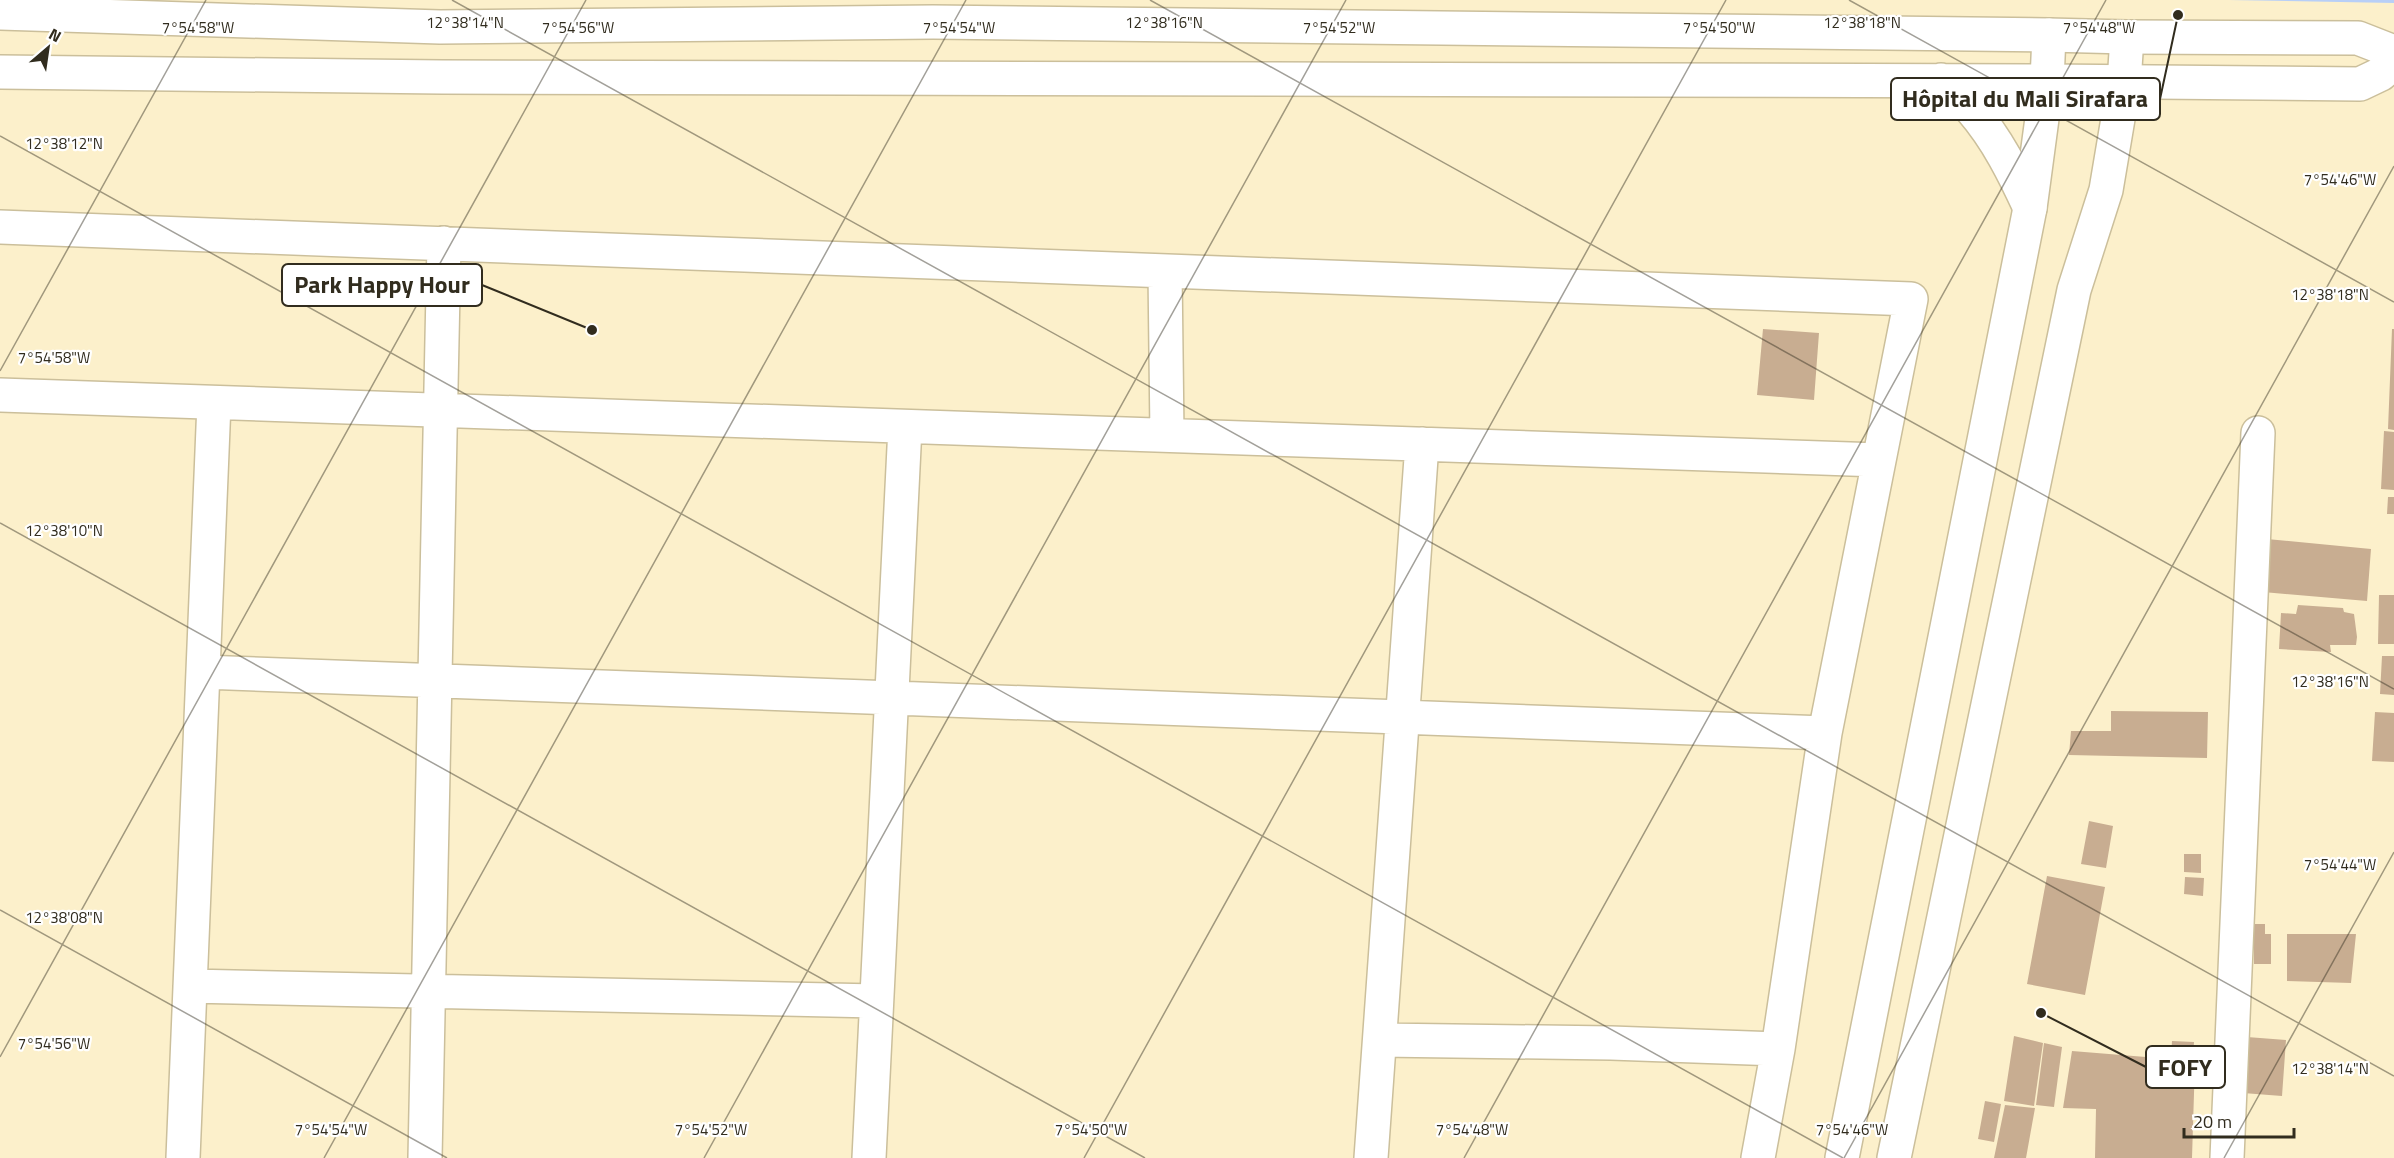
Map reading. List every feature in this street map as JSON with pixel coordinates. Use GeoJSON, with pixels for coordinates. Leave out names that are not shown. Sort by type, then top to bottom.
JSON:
{"type":"FeatureCollection","features":[{"type":"Feature","properties":{"kind":"street"},"geometry":{"type":"LineString","coordinates":[[0,13],[440,27],[933,22],[2358,38],[2394,52]]}},
{"type":"Feature","properties":{"kind":"street"},"geometry":{"type":"LineString","coordinates":[[1842,1158],[2030,208],[2047,81],[2049,35]]}},
{"type":"Feature","properties":{"kind":"street"},"geometry":{"type":"LineString","coordinates":[[1894,1158],[2074,290],[2106,190],[2124,83],[2127,37]]}},
{"type":"Feature","properties":{"kind":"street"},"geometry":{"type":"LineString","coordinates":[[0,72],[442,77],[2047,81],[2360,84],[2381,74],[2394,63]]}},
{"type":"Feature","properties":{"kind":"street"},"geometry":{"type":"LineString","coordinates":[[1941,81],[1971,109],[1995,141],[2011,167],[2030,208]]}},
{"type":"Feature","properties":{"kind":"street"},"geometry":{"type":"LineString","coordinates":[[0,227],[1911,299],[1825,733],[1778,1049],[1758,1158]]}},
{"type":"Feature","properties":{"kind":"street"},"geometry":{"type":"LineString","coordinates":[[425,1158],[444,243]]}},
{"type":"Feature","properties":{"kind":"street"},"geometry":{"type":"LineString","coordinates":[[1165,271],[1167,435]]}},
{"type":"Feature","properties":{"kind":"street"},"geometry":{"type":"LineString","coordinates":[[0,395],[1879,460]]}},
{"type":"Feature","properties":{"kind":"street"},"geometry":{"type":"LineString","coordinates":[[183,1158],[214,403]]}},
{"type":"Feature","properties":{"kind":"street"},"geometry":{"type":"LineString","coordinates":[[869,1158],[905,426]]}},
{"type":"Feature","properties":{"kind":"street"},"geometry":{"type":"LineString","coordinates":[[2227,1158],[2258,433]]}},
{"type":"Feature","properties":{"kind":"street"},"geometry":{"type":"LineString","coordinates":[[1371,1158],[1422,444]]}},
{"type":"Feature","properties":{"kind":"street"},"geometry":{"type":"LineString","coordinates":[[203,672],[1825,733]]}},
{"type":"Feature","properties":{"kind":"street"},"geometry":{"type":"LineString","coordinates":[[190,986],[876,1001]]}},
{"type":"Feature","properties":{"kind":"street"},"geometry":{"type":"LineString","coordinates":[[1380,1040],[1611,1043],[1778,1049]]}},
{"type":"Feature","properties":{"kind":"water"},"geometry":{"type":"Polygon","coordinates":[[[2229,0],[2394,0],[2394,3],[2229,0]]]}},
{"type":"Feature","properties":{"kind":"building"},"geometry":{"type":"Polygon","coordinates":[[[1763,329],[1819,333],[1814,400],[1757,395],[1763,329]]]}},
{"type":"Feature","properties":{"kind":"building"},"geometry":{"type":"Polygon","coordinates":[[[2392,329],[2394,329],[2394,430],[2388,429],[2392,329]]]}},
{"type":"Feature","properties":{"kind":"building"},"geometry":{"type":"Polygon","coordinates":[[[2384,431],[2394,432],[2394,490],[2381,489],[2384,431]]]}},
{"type":"Feature","properties":{"kind":"building"},"geometry":{"type":"Polygon","coordinates":[[[2388,497],[2394,497],[2394,514],[2387,514],[2388,497]]]}},
{"type":"Feature","properties":{"kind":"building"},"geometry":{"type":"Polygon","coordinates":[[[2267,539],[2371,549],[2367,601],[2263,592],[2267,539]]]}},
{"type":"Feature","properties":{"kind":"building"},"geometry":{"type":"Polygon","coordinates":[[[2379,595],[2394,595],[2394,644],[2378,644],[2379,595]]]}},
{"type":"Feature","properties":{"kind":"building"},"geometry":{"type":"Polygon","coordinates":[[[2298,605],[2343,608],[2344,612],[2354,614],[2356,645],[2330,645],[2331,652],[2279,649],[2281,613],[2296,614],[2298,605]]]}},
{"type":"Feature","properties":{"kind":"building"},"geometry":{"type":"Polygon","coordinates":[[[2382,656],[2394,656],[2394,695],[2380,694],[2382,656]]]}},
{"type":"Feature","properties":{"kind":"building"},"geometry":{"type":"Polygon","coordinates":[[[2111,711],[2208,712],[2207,758],[2069,755],[2071,731],[2111,731],[2111,711]]]}},
{"type":"Feature","properties":{"kind":"building"},"geometry":{"type":"Polygon","coordinates":[[[2375,712],[2394,713],[2394,762],[2372,761],[2375,712]]]}},
{"type":"Feature","properties":{"kind":"building"},"geometry":{"type":"Polygon","coordinates":[[[2089,821],[2113,826],[2106,868],[2081,864],[2089,821]]]}},
{"type":"Feature","properties":{"kind":"building"},"geometry":{"type":"Polygon","coordinates":[[[2184,854],[2201,854],[2201,873],[2184,872],[2184,854]]]}},
{"type":"Feature","properties":{"kind":"building"},"geometry":{"type":"Polygon","coordinates":[[[2047,876],[2105,887],[2085,995],[2027,984],[2047,876]]]}},
{"type":"Feature","properties":{"kind":"building"},"geometry":{"type":"Polygon","coordinates":[[[2185,877],[2204,878],[2203,896],[2184,894],[2185,877]]]}},
{"type":"Feature","properties":{"kind":"building"},"geometry":{"type":"Polygon","coordinates":[[[2254,924],[2265,924],[2265,934],[2271,934],[2271,964],[2254,964],[2254,924]]]}},
{"type":"Feature","properties":{"kind":"building"},"geometry":{"type":"Polygon","coordinates":[[[2287,934],[2356,934],[2351,983],[2287,981],[2287,934]]]}},
{"type":"Feature","properties":{"kind":"building"},"geometry":{"type":"Polygon","coordinates":[[[2014,1036],[2043,1043],[2034,1106],[2004,1101],[2014,1036]]]}},
{"type":"Feature","properties":{"kind":"building"},"geometry":{"type":"Polygon","coordinates":[[[2247,1037],[2286,1040],[2282,1096],[2243,1093],[2247,1037]]]}},
{"type":"Feature","properties":{"kind":"building"},"geometry":{"type":"Polygon","coordinates":[[[2172,1041],[2194,1042],[2193,1059],[2171,1058],[2172,1041]]]}},
{"type":"Feature","properties":{"kind":"building"},"geometry":{"type":"Polygon","coordinates":[[[2044,1043],[2062,1047],[2054,1107],[2036,1105],[2044,1043]]]}},
{"type":"Feature","properties":{"kind":"building"},"geometry":{"type":"Polygon","coordinates":[[[2072,1051],[2195,1061],[2192,1158],[2095,1158],[2096,1109],[2063,1108],[2072,1051]]]}},
{"type":"Feature","properties":{"kind":"building"},"geometry":{"type":"Polygon","coordinates":[[[1985,1101],[2001,1104],[1994,1142],[1978,1139],[1985,1101]]]}},
{"type":"Feature","properties":{"kind":"building"},"geometry":{"type":"Polygon","coordinates":[[[2005,1105],[2035,1108],[2026,1158],[1994,1158],[2005,1105]]]}},
{"type":"Feature","properties":{"kind":"place","name":"Hôpital du Mali Sirafara"},"geometry":{"type":"Point","coordinates":[2178,15]}},
{"type":"Feature","properties":{"kind":"place","name":"Park Happy Hour"},"geometry":{"type":"Point","coordinates":[592,330]}},
{"type":"Feature","properties":{"kind":"place","name":"FOFY"},"geometry":{"type":"Point","coordinates":[2041,1013]}}]}
